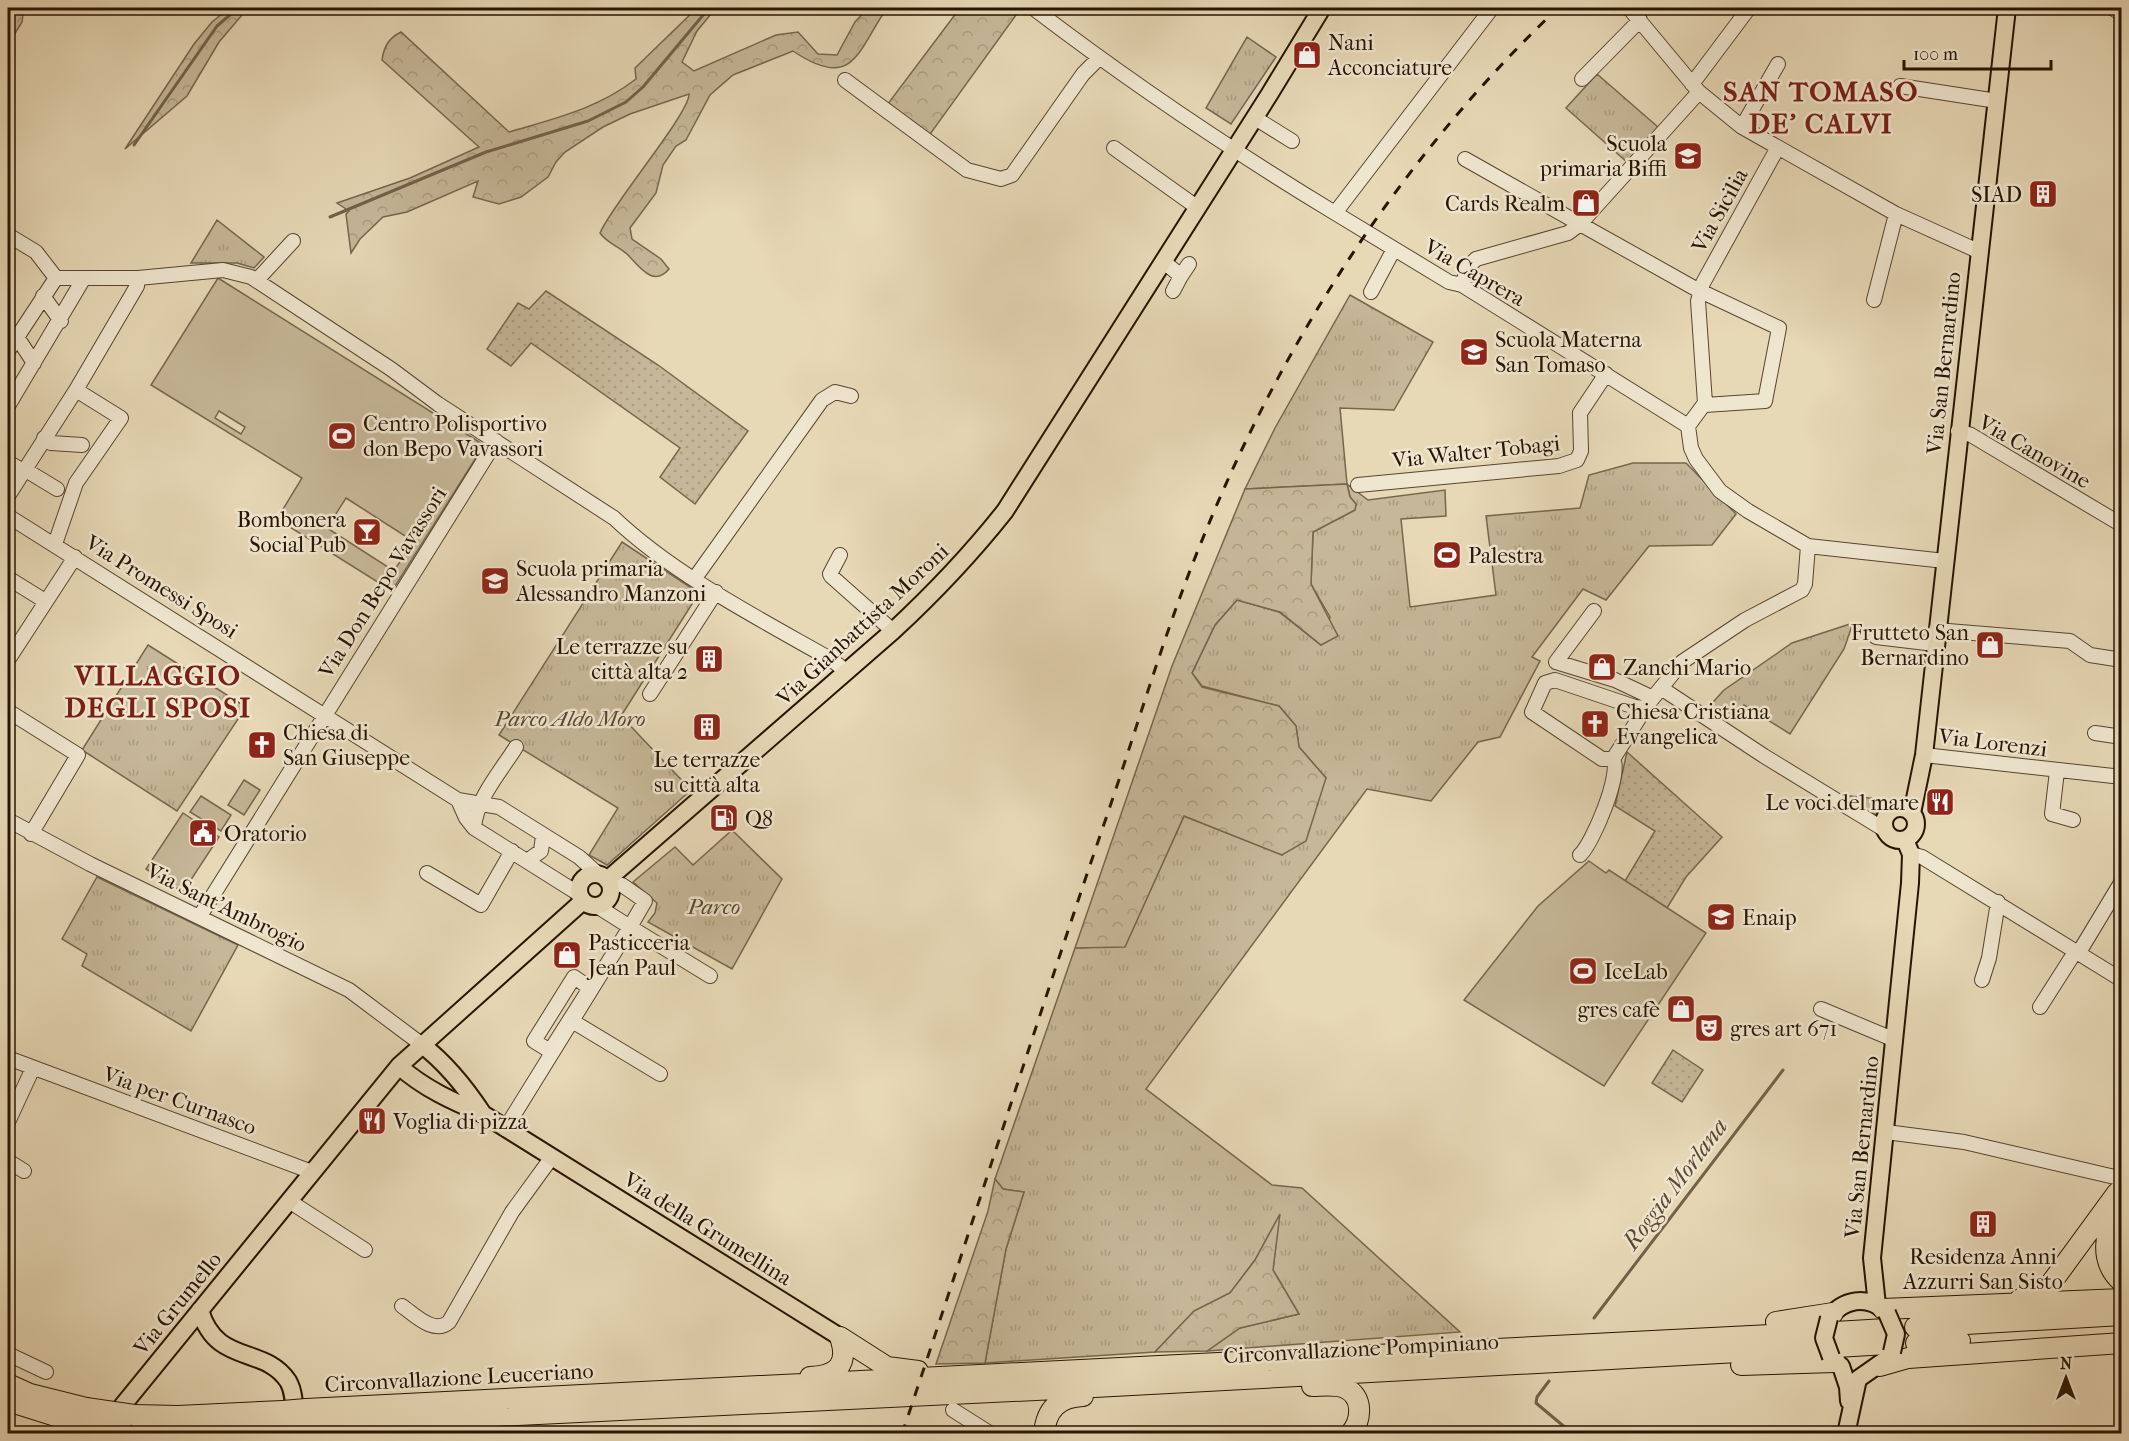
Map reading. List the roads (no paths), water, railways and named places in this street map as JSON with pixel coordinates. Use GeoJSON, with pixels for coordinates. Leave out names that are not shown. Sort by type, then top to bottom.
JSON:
{"type":"FeatureCollection","features":[{"type":"Feature","properties":{"kind":"highway"},"geometry":{"type":"LineString","coordinates":[[2120,1189],[2108,1226],[2106,1246],[2110,1268],[2121,1282]]}},
{"type":"Feature","properties":{"kind":"highway"},"geometry":{"type":"LineString","coordinates":[[2120,1189],[2049,1286],[2030,1297],[1971,1305],[1883,1336],[1908,1358],[2121,1343]]}},
{"type":"Feature","properties":{"kind":"highway"},"geometry":{"type":"LineString","coordinates":[[1971,1305],[2121,1299]]}},
{"type":"Feature","properties":{"kind":"highway"},"geometry":{"type":"LineString","coordinates":[[2121,1315],[1915,1335],[2121,1331]]}},
{"type":"Feature","properties":{"kind":"highway"},"geometry":{"type":"LineString","coordinates":[[1425,1353],[1500,1338],[1796,1321],[1829,1342]]}},
{"type":"Feature","properties":{"kind":"highway","name":"Circonvallazione Pompiniano"},"geometry":{"type":"LineString","coordinates":[[915,1388],[1221,1379],[1829,1342],[1883,1336]]}},
{"type":"Feature","properties":{"kind":"highway"},"geometry":{"type":"LineString","coordinates":[[840,1337],[887,1367],[906,1371],[1035,1365],[1067,1373]]}},
{"type":"Feature","properties":{"kind":"highway"},"geometry":{"type":"LineString","coordinates":[[759,1387],[774,1378],[814,1377],[832,1373],[841,1365],[844,1356],[840,1337]]}},
{"type":"Feature","properties":{"kind":"highway","name":"Circonvallazione Pompiniano"},"geometry":{"type":"LineString","coordinates":[[915,1388],[1067,1373],[1425,1353],[1829,1342]]}},
{"type":"Feature","properties":{"kind":"highway"},"geometry":{"type":"LineString","coordinates":[[2068,1347],[2081,1355],[2121,1353]]}},
{"type":"Feature","properties":{"kind":"highway"},"geometry":{"type":"LineString","coordinates":[[1044,1434],[1047,1417],[1052,1408],[1064,1398],[1164,1392],[1221,1379],[1291,1386],[1345,1388],[1359,1405],[1359,1419],[1350,1434]]}},
{"type":"Feature","properties":{"kind":"highway","name":"Circonvallazione Leuceriano"},"geometry":{"type":"LineString","coordinates":[[8,1384],[84,1416]]}},
{"type":"Feature","properties":{"kind":"highway","name":"Circonvallazione Leuceriano"},"geometry":{"type":"LineString","coordinates":[[8,1401],[84,1416],[190,1432],[295,1421],[759,1387],[915,1388]]}},
{"type":"Feature","properties":{"kind":"highway","name":"Circonvallazione Leuceriano"},"geometry":{"type":"LineString","coordinates":[[295,1421],[521,1413],[915,1388]]}},
{"type":"Feature","properties":{"kind":"highway"},"geometry":{"type":"LineString","coordinates":[[406,1434],[487,1426],[521,1413]]}},
{"type":"Feature","properties":{"kind":"main road","name":"Via Gianbattista Moroni"},"geometry":{"type":"LineString","coordinates":[[605,880],[846,672],[890,627],[939,589],[1005,511],[1255,118],[1322,8]]}},
{"type":"Feature","properties":{"kind":"main road","name":"Via San Bernardino"},"geometry":{"type":"LineString","coordinates":[[1829,1342],[1850,1302],[1864,1282],[1872,1258],[1910,883],[1908,847],[1916,829],[1912,813],[1924,755],[1935,637],[2007,8]]}},
{"type":"Feature","properties":{"kind":"main road"},"geometry":{"type":"LineString","coordinates":[[1908,847],[1893,839],[1885,830],[1885,819],[1892,811],[1902,809],[1912,813]]}},
{"type":"Feature","properties":{"kind":"main road","name":"Via Gianbattista Moroni"},"geometry":{"type":"LineString","coordinates":[[592,874],[605,880],[611,892],[607,900],[600,905],[584,900],[581,881],[592,874]]}},
{"type":"Feature","properties":{"kind":"main road","name":"Via Gianbattista Moroni"},"geometry":{"type":"LineString","coordinates":[[421,1044],[584,900]]}},
{"type":"Feature","properties":{"kind":"main road","name":"Via Grumello"},"geometry":{"type":"LineString","coordinates":[[100,1433],[399,1066],[421,1044]]}},
{"type":"Feature","properties":{"kind":"main road","name":"Via della Grumellina"},"geometry":{"type":"LineString","coordinates":[[421,1044],[438,1057],[468,1092],[483,1114]]}},
{"type":"Feature","properties":{"kind":"main road","name":"Via della Grumellina"},"geometry":{"type":"LineString","coordinates":[[399,1066],[455,1102],[483,1114],[840,1337]]}},
{"type":"Feature","properties":{"kind":"main road","name":"Via San Bernardino"},"geometry":{"type":"LineString","coordinates":[[1872,1258],[1883,1336]]}},
{"type":"Feature","properties":{"kind":"main road"},"geometry":{"type":"LineString","coordinates":[[1850,1302],[1866,1301],[1883,1336]]}},
{"type":"Feature","properties":{"kind":"main road"},"geometry":{"type":"LineString","coordinates":[[200,1310],[206,1328],[214,1340],[273,1368],[288,1381],[293,1396],[295,1421]]}},
{"type":"Feature","properties":{"kind":"main road"},"geometry":{"type":"LineString","coordinates":[[1829,1342],[1858,1372],[1883,1336]]}},
{"type":"Feature","properties":{"kind":"main road"},"geometry":{"type":"LineString","coordinates":[[1846,1434],[1849,1411],[1858,1379],[1883,1336]]}},
{"type":"Feature","properties":{"kind":"main road"},"geometry":{"type":"LineString","coordinates":[[1829,1342],[1848,1387],[1849,1411]]}},
{"type":"Feature","properties":{"kind":"street","name":"Via Caprera"},"geometry":{"type":"LineString","coordinates":[[1033,8],[1099,58],[1233,151],[1449,282],[1462,285],[1688,426]]}},
{"type":"Feature","properties":{"kind":"street"},"geometry":{"type":"LineString","coordinates":[[1335,213],[1492,8]]}},
{"type":"Feature","properties":{"kind":"street"},"geometry":{"type":"LineString","coordinates":[[1629,8],[1695,88],[1742,128],[1896,214],[1978,251]]}},
{"type":"Feature","properties":{"kind":"street"},"geometry":{"type":"LineString","coordinates":[[1462,285],[1469,266],[1476,259],[1568,233],[1580,224],[1695,88],[1749,8]]}},
{"type":"Feature","properties":{"kind":"street"},"geometry":{"type":"LineString","coordinates":[[2112,8],[2121,14]]}},
{"type":"Feature","properties":{"kind":"street"},"geometry":{"type":"LineString","coordinates":[[1582,79],[1640,20]]}},
{"type":"Feature","properties":{"kind":"street"},"geometry":{"type":"LineString","coordinates":[[845,80],[967,170],[1001,179],[1012,175],[1083,74],[1099,58]]}},
{"type":"Feature","properties":{"kind":"street"},"geometry":{"type":"LineString","coordinates":[[1742,128],[1778,64]]}},
{"type":"Feature","properties":{"kind":"street"},"geometry":{"type":"LineString","coordinates":[[1900,86],[1997,101]]}},
{"type":"Feature","properties":{"kind":"street"},"geometry":{"type":"LineString","coordinates":[[1255,118],[1292,141]]}},
{"type":"Feature","properties":{"kind":"street"},"geometry":{"type":"LineString","coordinates":[[1114,148],[1198,208]]}},
{"type":"Feature","properties":{"kind":"street","name":"Via Sicilia"},"geometry":{"type":"LineString","coordinates":[[1705,405],[1698,301],[1703,292],[1703,283],[1777,149]]}},
{"type":"Feature","properties":{"kind":"street"},"geometry":{"type":"LineString","coordinates":[[1466,159],[1703,292],[1779,328],[1765,401],[1705,405],[1688,426],[1696,459],[1720,491],[1748,511],[1808,546],[1944,561]]}},
{"type":"Feature","properties":{"kind":"street"},"geometry":{"type":"LineString","coordinates":[[1874,300],[1896,214]]}},
{"type":"Feature","properties":{"kind":"street"},"geometry":{"type":"LineString","coordinates":[[8,235],[36,252],[56,278]]}},
{"type":"Feature","properties":{"kind":"street"},"geometry":{"type":"LineString","coordinates":[[257,280],[292,241]]}},
{"type":"Feature","properties":{"kind":"street","name":"Via Caprera"},"geometry":{"type":"LineString","coordinates":[[1371,292],[1394,249]]}},
{"type":"Feature","properties":{"kind":"street"},"geometry":{"type":"LineString","coordinates":[[1164,262],[1185,270],[1173,291]]}},
{"type":"Feature","properties":{"kind":"street"},"geometry":{"type":"LineString","coordinates":[[56,278],[138,278],[223,270],[257,280],[614,518],[631,534],[716,592],[832,660],[846,672]]}},
{"type":"Feature","properties":{"kind":"street"},"geometry":{"type":"LineString","coordinates":[[8,351],[56,278]]}},
{"type":"Feature","properties":{"kind":"street"},"geometry":{"type":"LineString","coordinates":[[8,406],[61,321],[84,278]]}},
{"type":"Feature","properties":{"kind":"street"},"geometry":{"type":"LineString","coordinates":[[8,496],[76,390],[138,285],[138,278]]}},
{"type":"Feature","properties":{"kind":"street"},"geometry":{"type":"LineString","coordinates":[[43,296],[61,321]]}},
{"type":"Feature","properties":{"kind":"street"},"geometry":{"type":"LineString","coordinates":[[17,337],[34,363]]}},
{"type":"Feature","properties":{"kind":"street","name":"Via Walter Tobagi"},"geometry":{"type":"LineString","coordinates":[[1358,485],[1559,466],[1577,460],[1581,451],[1580,413],[1606,374]]}},
{"type":"Feature","properties":{"kind":"street","name":"Via Promessi Sposi"},"geometry":{"type":"LineString","coordinates":[[55,544],[76,483],[120,419],[76,390]]}},
{"type":"Feature","properties":{"kind":"street"},"geometry":{"type":"LineString","coordinates":[[695,578],[822,400],[835,392],[851,396]]}},
{"type":"Feature","properties":{"kind":"street","name":"Via Canovine"},"geometry":{"type":"LineString","coordinates":[[1958,432],[1971,435],[2121,525]]}},
{"type":"Feature","properties":{"kind":"street"},"geometry":{"type":"LineString","coordinates":[[44,438],[51,443],[82,445]]}},
{"type":"Feature","properties":{"kind":"street","name":"Via Don Bepo Vavassori"},"geometry":{"type":"LineString","coordinates":[[200,916],[496,441]]}},
{"type":"Feature","properties":{"kind":"street"},"geometry":{"type":"LineString","coordinates":[[8,462],[57,489]]}},
{"type":"Feature","properties":{"kind":"street","name":"Via Promessi Sposi"},"geometry":{"type":"LineString","coordinates":[[8,516],[458,800],[483,802],[499,807],[579,857],[605,880],[622,885],[645,901],[630,927]]}},
{"type":"Feature","properties":{"kind":"street"},"geometry":{"type":"LineString","coordinates":[[1580,855],[1595,834],[1615,771],[1613,759],[1653,698],[1682,662],[1701,648],[1802,590],[1805,584],[1808,546]]}},
{"type":"Feature","properties":{"kind":"street","name":"Via Gianbattista Moroni"},"geometry":{"type":"LineString","coordinates":[[840,555],[831,576],[890,627]]}},
{"type":"Feature","properties":{"kind":"street"},"geometry":{"type":"LineString","coordinates":[[10,651],[75,557]]}},
{"type":"Feature","properties":{"kind":"street"},"geometry":{"type":"LineString","coordinates":[[8,578],[45,602]]}},
{"type":"Feature","properties":{"kind":"street"},"geometry":{"type":"LineString","coordinates":[[650,694],[716,592]]}},
{"type":"Feature","properties":{"kind":"street"},"geometry":{"type":"LineString","coordinates":[[1594,611],[1556,662],[1615,680],[1653,698],[1764,756],[1885,830]]}},
{"type":"Feature","properties":{"kind":"street"},"geometry":{"type":"LineString","coordinates":[[1876,638],[1935,637],[2070,641],[2090,655],[2121,660]]}},
{"type":"Feature","properties":{"kind":"street"},"geometry":{"type":"LineString","coordinates":[[1613,759],[1602,759],[1532,712],[1545,683],[1555,680],[1635,707],[1653,698]]}},
{"type":"Feature","properties":{"kind":"street"},"geometry":{"type":"LineString","coordinates":[[8,711],[78,755],[31,834]]}},
{"type":"Feature","properties":{"kind":"street"},"geometry":{"type":"LineString","coordinates":[[2095,733],[2121,737]]}},
{"type":"Feature","properties":{"kind":"street"},"geometry":{"type":"LineString","coordinates":[[474,828],[476,814],[516,747]]}},
{"type":"Feature","properties":{"kind":"street","name":"Via Lorenzi"},"geometry":{"type":"LineString","coordinates":[[1924,755],[2121,777]]}},
{"type":"Feature","properties":{"kind":"street","name":"Via Lorenzi"},"geometry":{"type":"LineString","coordinates":[[2057,771],[2052,814],[2073,820]]}},
{"type":"Feature","properties":{"kind":"street","name":"Via Promessi Sposi"},"geometry":{"type":"LineString","coordinates":[[458,800],[465,818],[474,828],[584,900],[710,976]]}},
{"type":"Feature","properties":{"kind":"street","name":"Via Sant'Ambrogio"},"geometry":{"type":"LineString","coordinates":[[8,820],[31,834],[349,990],[421,1044]]}},
{"type":"Feature","properties":{"kind":"street"},"geometry":{"type":"LineString","coordinates":[[527,861],[541,851],[543,836]]}},
{"type":"Feature","properties":{"kind":"street"},"geometry":{"type":"LineString","coordinates":[[1908,847],[2121,980]]}},
{"type":"Feature","properties":{"kind":"street"},"geometry":{"type":"LineString","coordinates":[[427,873],[481,905],[512,851]]}},
{"type":"Feature","properties":{"kind":"street"},"geometry":{"type":"LineString","coordinates":[[2040,1007],[2121,881]]}},
{"type":"Feature","properties":{"kind":"street"},"geometry":{"type":"LineString","coordinates":[[1982,980],[1989,958],[1998,902]]}},
{"type":"Feature","properties":{"kind":"street"},"geometry":{"type":"LineString","coordinates":[[505,1129],[630,927]]}},
{"type":"Feature","properties":{"kind":"street"},"geometry":{"type":"LineString","coordinates":[[574,977],[590,988],[550,1051],[534,1041],[574,977]]}},
{"type":"Feature","properties":{"kind":"street","name":"Via San Bernardino"},"geometry":{"type":"LineString","coordinates":[[1821,1008],[1895,1040]]}},
{"type":"Feature","properties":{"kind":"street"},"geometry":{"type":"LineString","coordinates":[[572,1021],[660,1074]]}},
{"type":"Feature","properties":{"kind":"street","name":"Via per Curnasco"},"geometry":{"type":"LineString","coordinates":[[8,1058],[312,1172]]}},
{"type":"Feature","properties":{"kind":"street"},"geometry":{"type":"LineString","coordinates":[[8,1122],[33,1068]]}},
{"type":"Feature","properties":{"kind":"street"},"geometry":{"type":"LineString","coordinates":[[1886,1132],[1986,1147],[2120,1189]]}},
{"type":"Feature","properties":{"kind":"street"},"geometry":{"type":"LineString","coordinates":[[402,1306],[432,1326],[444,1326],[449,1322],[512,1212],[552,1157]]}},
{"type":"Feature","properties":{"kind":"street"},"geometry":{"type":"LineString","coordinates":[[8,1161],[24,1171]]}},
{"type":"Feature","properties":{"kind":"street"},"geometry":{"type":"LineString","coordinates":[[289,1201],[365,1250]]}},
{"type":"Feature","properties":{"kind":"street"},"geometry":{"type":"LineString","coordinates":[[8,1354],[46,1372]]}},
{"type":"Feature","properties":{"kind":"street"},"geometry":{"type":"LineString","coordinates":[[953,1410],[991,1434]]}},
{"type":"Feature","properties":{"kind":"waterway"},"geometry":{"type":"LineString","coordinates":[[134,145],[217,26],[238,8]]}},
{"type":"Feature","properties":{"kind":"waterway"},"geometry":{"type":"LineString","coordinates":[[330,217],[486,152],[588,121],[626,102],[643,87],[709,8]]}},
{"type":"Feature","properties":{"kind":"waterway","name":"Roggia Morlana"},"geometry":{"type":"LineString","coordinates":[[1594,1318],[1783,1070]]}},
{"type":"Feature","properties":{"kind":"waterway","name":"Roggia Morlana"},"geometry":{"type":"LineString","coordinates":[[1549,1381],[1537,1397],[1536,1403],[1573,1434]]}},
{"type":"Feature","properties":{"kind":"railway"},"geometry":{"type":"LineString","coordinates":[[902,1434],[1164,642],[1205,533],[1237,460],[1272,389],[1311,319],[1354,252],[1400,187],[1449,124],[1502,64],[1558,8]]}},
{"type":"Feature","properties":{"kind":"place","name":"Nani Acconciature"},"geometry":{"type":"Point","coordinates":[1307,55]}},
{"type":"Feature","properties":{"kind":"place","name":"Scuola primaria Biffi"},"geometry":{"type":"Point","coordinates":[1688,156]}},
{"type":"Feature","properties":{"kind":"place","name":"SIAD"},"geometry":{"type":"Point","coordinates":[2043,194]}},
{"type":"Feature","properties":{"kind":"place","name":"Cards Realm"},"geometry":{"type":"Point","coordinates":[1586,203]}},
{"type":"Feature","properties":{"kind":"place","name":"Scuola Materna San Tomaso"},"geometry":{"type":"Point","coordinates":[1474,352]}},
{"type":"Feature","properties":{"kind":"place","name":"Centro Polisportivo don Bepo Vavassori"},"geometry":{"type":"Point","coordinates":[342,436]}},
{"type":"Feature","properties":{"kind":"place","name":"Bombonera Social Pub"},"geometry":{"type":"Point","coordinates":[367,532]}},
{"type":"Feature","properties":{"kind":"place","name":"Palestra"},"geometry":{"type":"Point","coordinates":[1447,555]}},
{"type":"Feature","properties":{"kind":"place","name":"Scuola primaria Alessandro Manzoni"},"geometry":{"type":"Point","coordinates":[495,581]}},
{"type":"Feature","properties":{"kind":"place","name":"Frutteto San Bernardino"},"geometry":{"type":"Point","coordinates":[1990,645]}},
{"type":"Feature","properties":{"kind":"place","name":"Le terrazze su città alta 2"},"geometry":{"type":"Point","coordinates":[709,659]}},
{"type":"Feature","properties":{"kind":"place","name":"Zanchi Mario"},"geometry":{"type":"Point","coordinates":[1602,667]}},
{"type":"Feature","properties":{"kind":"place","name":"Chiesa Cristiana Evangelica"},"geometry":{"type":"Point","coordinates":[1595,724]}},
{"type":"Feature","properties":{"kind":"place","name":"Le terrazze su città alta"},"geometry":{"type":"Point","coordinates":[707,727]}},
{"type":"Feature","properties":{"kind":"place","name":"Chiesa di San Giuseppe"},"geometry":{"type":"Point","coordinates":[262,745]}},
{"type":"Feature","properties":{"kind":"place","name":"Le voci del mare"},"geometry":{"type":"Point","coordinates":[1940,802]}},
{"type":"Feature","properties":{"kind":"place","name":"Q8"},"geometry":{"type":"Point","coordinates":[724,818]}},
{"type":"Feature","properties":{"kind":"place","name":"Oratorio"},"geometry":{"type":"Point","coordinates":[203,833]}},
{"type":"Feature","properties":{"kind":"place","name":"Enaip"},"geometry":{"type":"Point","coordinates":[1721,917]}},
{"type":"Feature","properties":{"kind":"place","name":"Pasticceria Jean Paul"},"geometry":{"type":"Point","coordinates":[567,955]}},
{"type":"Feature","properties":{"kind":"place","name":"IceLab"},"geometry":{"type":"Point","coordinates":[1583,971]}},
{"type":"Feature","properties":{"kind":"place","name":"gres cafè"},"geometry":{"type":"Point","coordinates":[1681,1009]}},
{"type":"Feature","properties":{"kind":"place","name":"gres art 671"},"geometry":{"type":"Point","coordinates":[1709,1028]}},
{"type":"Feature","properties":{"kind":"place","name":"Voglia di pizza"},"geometry":{"type":"Point","coordinates":[372,1121]}},
{"type":"Feature","properties":{"kind":"place","name":"Residenza Anni Azzurri San Sisto"},"geometry":{"type":"Point","coordinates":[1983,1224]}},
{"type":"Feature","properties":{"kind":"district","name":"SAN TOMASO DE' CALVI"},"geometry":{"type":"Point","coordinates":[1821,107]}},
{"type":"Feature","properties":{"kind":"district","name":"VILLAGGIO DEGLI SPOSI"},"geometry":{"type":"Point","coordinates":[158,691]}},
{"type":"Feature","properties":{"kind":"park label","name":"Parco Aldo Moro"},"geometry":{"type":"Point","coordinates":[570,718]}},
{"type":"Feature","properties":{"kind":"park label","name":"Parco"},"geometry":{"type":"Point","coordinates":[714,906]}}]}
